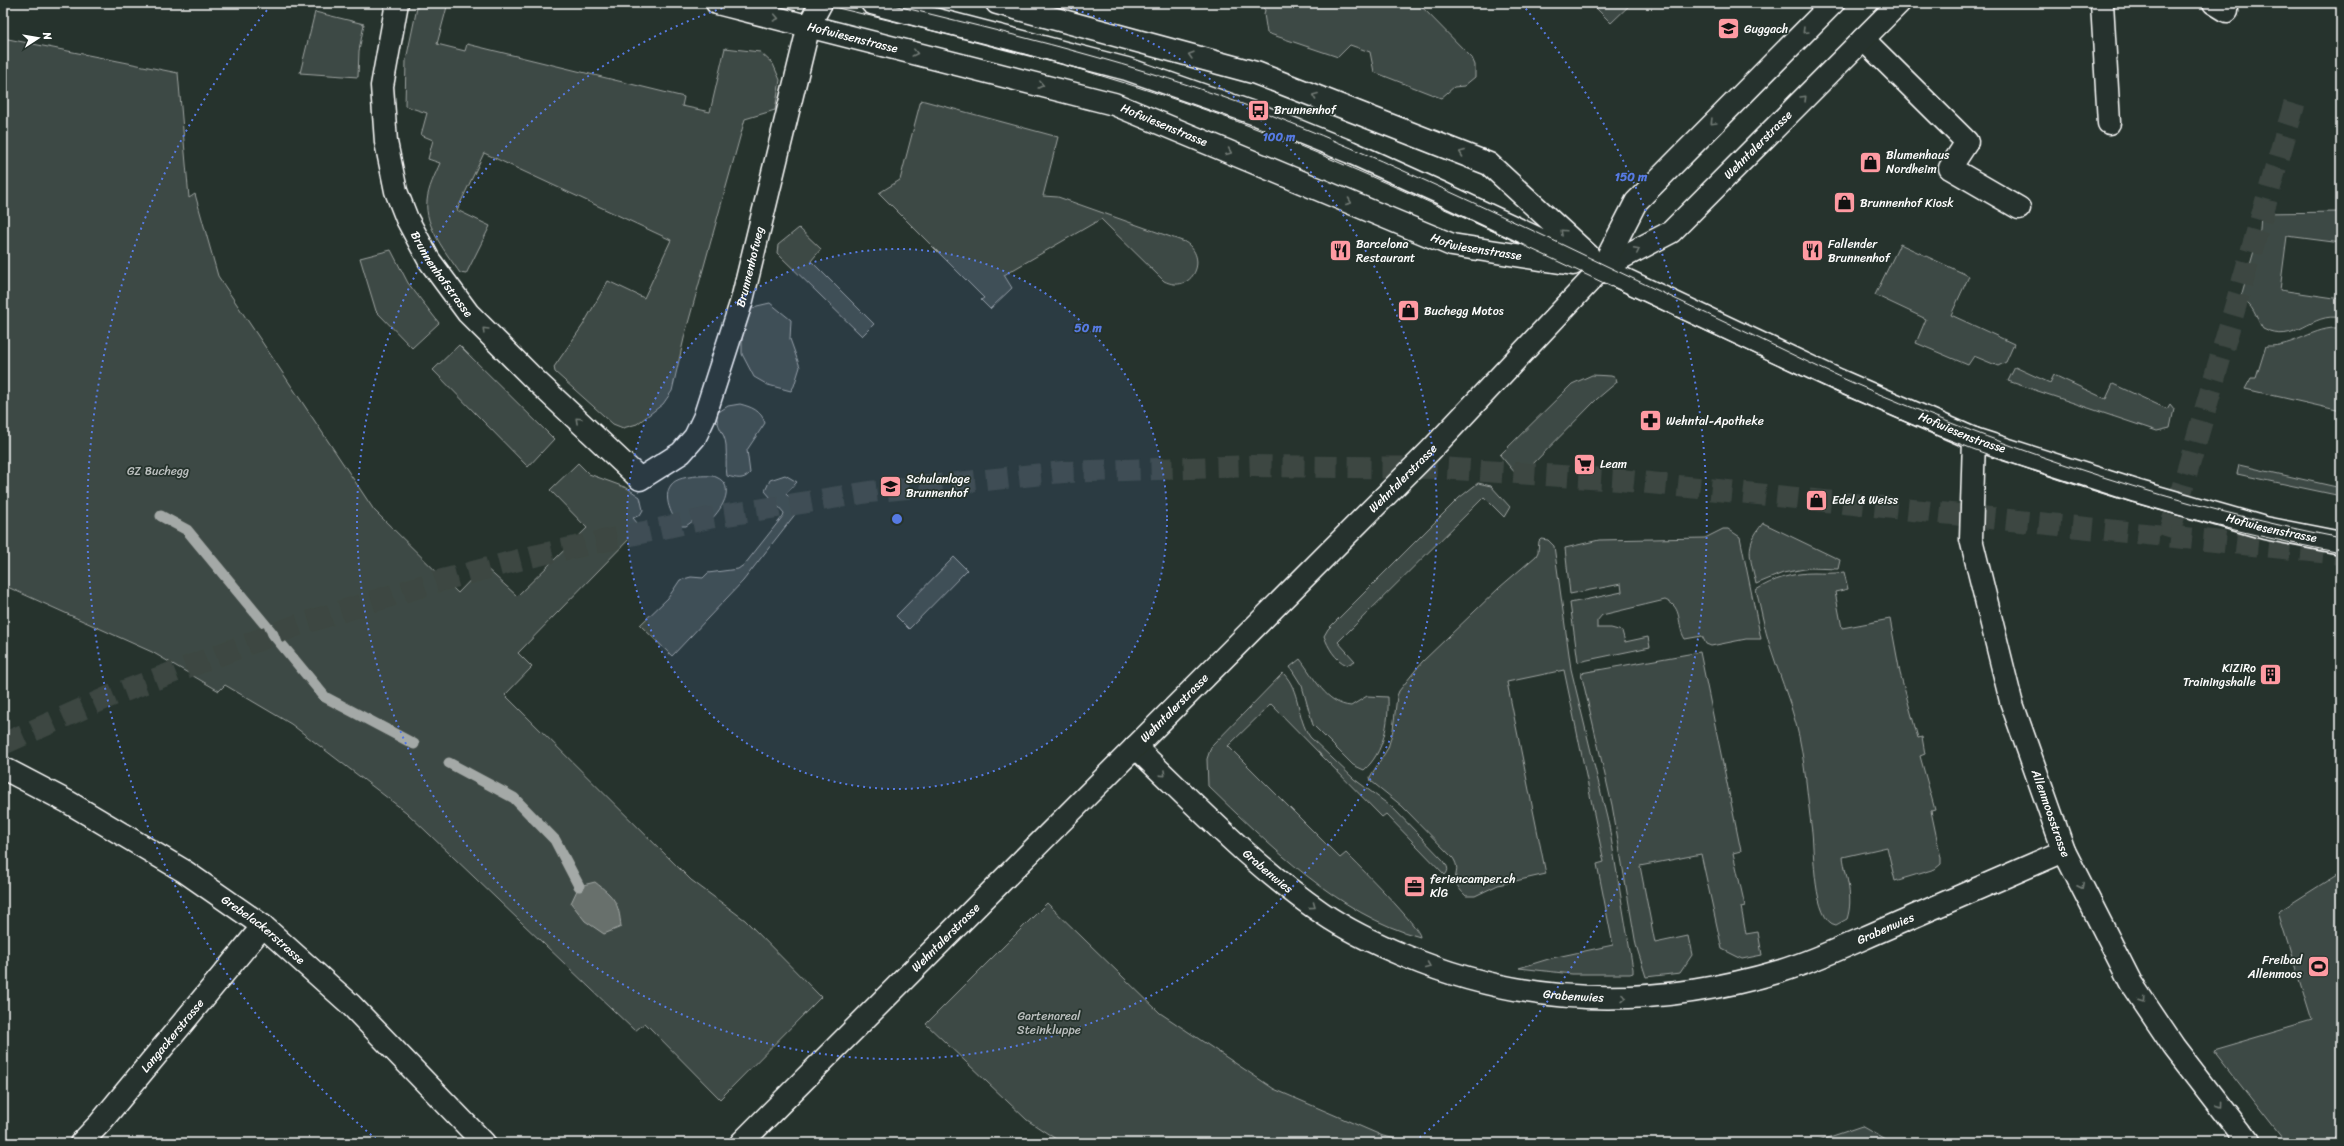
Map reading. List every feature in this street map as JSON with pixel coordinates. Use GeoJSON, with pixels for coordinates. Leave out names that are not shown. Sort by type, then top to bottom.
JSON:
{"type":"FeatureCollection","features":[{"type":"Feature","properties":{"kind":"street","name":"Brunnenhofstrasse"},"geometry":{"type":"LineString","coordinates":[[397,3],[382,86],[386,142],[396,190],[407,219],[429,260],[468,313],[640,479]]}},
{"type":"Feature","properties":{"kind":"street","name":"Hofwiesenstrasse"},"geometry":{"type":"LineString","coordinates":[[717,3],[746,12],[809,25],[1114,104],[1452,245],[1602,268]]}},
{"type":"Feature","properties":{"kind":"street","name":"Brunnenhofweg"},"geometry":{"type":"LineString","coordinates":[[640,479],[681,453],[695,438],[704,418],[742,300],[809,25],[821,3]]}},
{"type":"Feature","properties":{"kind":"street","name":"Hofwiesenstrasse"},"geometry":{"type":"LineString","coordinates":[[872,3],[1127,69],[1256,114],[1350,152],[1602,268],[1838,380],[1974,439],[2165,500],[2265,528],[2341,544]]}},
{"type":"Feature","properties":{"kind":"street","name":"Hofwiesenstrasse"},"geometry":{"type":"LineString","coordinates":[[997,3],[1256,73],[1489,164],[1602,268]]}},
{"type":"Feature","properties":{"kind":"street","name":"Wehntalerstrasse"},"geometry":{"type":"LineString","coordinates":[[741,1143],[1430,451],[1602,268],[1636,202],[1833,3]]}},
{"type":"Feature","properties":{"kind":"street","name":"Wehntalerstrasse"},"geometry":{"type":"LineString","coordinates":[[1602,268],[1671,232],[1899,3]]}},
{"type":"Feature","properties":{"kind":"street"},"geometry":{"type":"LineString","coordinates":[[2102,3],[2109,123]]}},
{"type":"Feature","properties":{"kind":"street"},"geometry":{"type":"LineString","coordinates":[[1863,39],[1967,142],[1950,168],[2019,208]]}},
{"type":"Feature","properties":{"kind":"street","name":"Allenmoosstrasse"},"geometry":{"type":"LineString","coordinates":[[1974,439],[1971,539],[2011,702],[2064,851],[2131,983],[2174,1047],[2248,1143]]}},
{"type":"Feature","properties":{"kind":"street","name":"Grabenwies"},"geometry":{"type":"LineString","coordinates":[[1135,747],[1228,838],[1276,880],[1324,914],[1378,944],[1434,968],[1488,984],[1546,995],[1600,998],[1648,997],[1706,989],[1783,970],[2064,851]]}},
{"type":"Feature","properties":{"kind":"street","name":"Grebelackerstrasse"},"geometry":{"type":"LineString","coordinates":[[3,768],[68,802],[184,871],[262,926],[350,1004],[484,1143]]}},
{"type":"Feature","properties":{"kind":"street","name":"Langackerstrasse"},"geometry":{"type":"LineString","coordinates":[[81,1143],[262,926]]}},
{"type":"Feature","properties":{"kind":"green space"},"geometry":{"type":"Polygon","coordinates":[[[418,3],[448,3],[437,44],[465,51],[467,44],[684,97],[682,106],[710,112],[725,48],[760,52],[773,64],[780,80],[775,110],[745,119],[685,334],[672,391],[663,404],[637,424],[623,428],[613,424],[555,372],[554,367],[583,325],[608,281],[644,298],[671,240],[484,153],[457,210],[490,226],[466,274],[460,273],[443,248],[429,220],[427,201],[432,182],[440,163],[428,159],[433,140],[421,135],[427,113],[405,106],[406,60],[418,3]]]}},
{"type":"Feature","properties":{"kind":"green space"},"geometry":{"type":"Polygon","coordinates":[[[1259,3],[1418,3],[1472,58],[1475,65],[1475,77],[1464,86],[1454,87],[1441,98],[1374,72],[1370,52],[1350,45],[1338,57],[1267,33],[1264,14],[1265,10],[1259,3]]]}},
{"type":"Feature","properties":{"kind":"green space"},"geometry":{"type":"Polygon","coordinates":[[[1591,3],[1632,3],[1611,23],[1591,3]]]}},
{"type":"Feature","properties":{"kind":"green space"},"geometry":{"type":"Polygon","coordinates":[[[315,12],[364,24],[359,51],[358,77],[300,73],[315,12]]]}},
{"type":"Feature","properties":{"kind":"green space","name":"GZ Buchegg"},"geometry":{"type":"Polygon","coordinates":[[[3,38],[178,73],[189,198],[195,194],[218,276],[374,510],[458,593],[484,566],[517,596],[587,528],[550,490],[578,463],[589,474],[627,488],[640,497],[643,510],[640,515],[633,518],[638,524],[636,532],[518,653],[532,667],[505,695],[691,880],[745,920],[821,997],[720,1099],[645,1023],[635,1031],[406,812],[291,724],[225,685],[219,691],[152,652],[3,585],[3,38]]]}},
{"type":"Feature","properties":{"kind":"green space"},"geometry":{"type":"Polygon","coordinates":[[[921,100],[1058,137],[1043,196],[1058,197],[1185,242],[1192,249],[1196,257],[1197,265],[1194,273],[1190,279],[1183,283],[1174,284],[1164,281],[1101,219],[1004,275],[1012,288],[990,309],[981,300],[984,298],[879,193],[900,180],[921,100]]]}},
{"type":"Feature","properties":{"kind":"green space"},"geometry":{"type":"Polygon","coordinates":[[[2341,212],[2341,243],[2287,236],[2280,290],[2341,299],[2341,318],[2330,317],[2321,319],[2294,331],[2285,333],[2275,333],[2263,329],[2251,307],[2244,301],[2240,300],[2260,230],[2261,213],[2341,212]]]}},
{"type":"Feature","properties":{"kind":"green space"},"geometry":{"type":"Polygon","coordinates":[[[799,228],[821,249],[811,261],[874,324],[862,336],[777,253],[778,245],[799,228]]]}},
{"type":"Feature","properties":{"kind":"green space"},"geometry":{"type":"Polygon","coordinates":[[[1900,244],[1969,276],[1951,315],[2014,344],[2006,362],[1998,366],[1974,356],[1968,365],[1916,343],[1926,319],[1875,295],[1900,244]]]}},
{"type":"Feature","properties":{"kind":"green space"},"geometry":{"type":"Polygon","coordinates":[[[391,250],[408,283],[439,323],[412,348],[376,311],[360,258],[391,250]]]}},
{"type":"Feature","properties":{"kind":"green space"},"geometry":{"type":"Polygon","coordinates":[[[770,303],[791,320],[790,339],[800,367],[791,391],[768,385],[754,377],[742,354],[742,327],[749,311],[757,306],[770,303]]]}},
{"type":"Feature","properties":{"kind":"green space"},"geometry":{"type":"Polygon","coordinates":[[[2341,328],[2341,411],[2245,389],[2251,378],[2256,378],[2266,346],[2286,343],[2322,330],[2341,328]]]}},
{"type":"Feature","properties":{"kind":"green space"},"geometry":{"type":"Polygon","coordinates":[[[459,345],[554,439],[528,467],[433,370],[459,345]]]}},
{"type":"Feature","properties":{"kind":"green space"},"geometry":{"type":"Polygon","coordinates":[[[2015,367],[2050,383],[2054,375],[2106,399],[2113,384],[2167,409],[2170,404],[2174,409],[2170,428],[2157,431],[2008,381],[2015,367]]]}},
{"type":"Feature","properties":{"kind":"green space"},"geometry":{"type":"Polygon","coordinates":[[[1592,375],[1611,376],[1616,378],[1617,382],[1597,399],[1523,474],[1516,474],[1500,455],[1572,384],[1592,375]]]}},
{"type":"Feature","properties":{"kind":"green space"},"geometry":{"type":"Polygon","coordinates":[[[740,404],[752,408],[758,412],[765,423],[747,450],[750,473],[742,478],[733,478],[727,476],[726,445],[717,421],[717,413],[728,406],[740,404]]]}},
{"type":"Feature","properties":{"kind":"green space"},"geometry":{"type":"Polygon","coordinates":[[[2239,465],[2341,488],[2341,496],[2237,474],[2239,465]]]}},
{"type":"Feature","properties":{"kind":"green space"},"geometry":{"type":"Polygon","coordinates":[[[785,475],[797,482],[786,494],[800,508],[743,581],[672,656],[640,625],[668,598],[680,580],[691,577],[703,578],[708,573],[738,569],[745,564],[783,516],[784,513],[765,491],[770,480],[785,475]]]}},
{"type":"Feature","properties":{"kind":"green space"},"geometry":{"type":"Polygon","coordinates":[[[714,476],[722,481],[726,487],[725,500],[717,513],[707,523],[697,518],[686,526],[680,526],[669,507],[667,495],[668,490],[673,483],[682,478],[714,476]]]}},
{"type":"Feature","properties":{"kind":"green space"},"geometry":{"type":"Polygon","coordinates":[[[1478,483],[1491,486],[1510,507],[1504,517],[1484,497],[1338,642],[1355,661],[1347,665],[1339,660],[1330,649],[1324,636],[1328,629],[1459,498],[1478,483]]]}},
{"type":"Feature","properties":{"kind":"green space"},"geometry":{"type":"Polygon","coordinates":[[[1763,523],[1840,560],[1838,569],[1810,568],[1783,573],[1756,584],[1750,552],[1753,539],[1763,523]]]}},
{"type":"Feature","properties":{"kind":"green space"},"geometry":{"type":"Polygon","coordinates":[[[1723,529],[1728,529],[1740,537],[1761,639],[1746,639],[1711,646],[1706,644],[1702,636],[1685,639],[1682,634],[1679,617],[1675,607],[1665,600],[1602,615],[1597,621],[1597,628],[1611,628],[1622,631],[1625,642],[1648,637],[1650,647],[1578,662],[1570,603],[1622,592],[1621,584],[1570,594],[1565,548],[1599,540],[1705,538],[1723,529]]]}},
{"type":"Feature","properties":{"kind":"green space"},"geometry":{"type":"Polygon","coordinates":[[[1541,539],[1548,540],[1554,546],[1571,669],[1609,826],[1633,969],[1633,973],[1630,974],[1572,974],[1519,968],[1552,958],[1613,945],[1597,864],[1604,862],[1564,670],[1507,682],[1546,874],[1498,885],[1475,896],[1466,896],[1457,884],[1457,868],[1453,858],[1402,806],[1371,781],[1370,777],[1388,748],[1393,730],[1397,696],[1399,691],[1422,662],[1500,587],[1536,556],[1539,541],[1541,539]]]}},
{"type":"Feature","properties":{"kind":"green space"},"geometry":{"type":"Polygon","coordinates":[[[954,557],[967,570],[909,629],[896,616],[954,557]]]}},
{"type":"Feature","properties":{"kind":"green space"},"geometry":{"type":"Polygon","coordinates":[[[1844,572],[1848,589],[1835,592],[1842,628],[1890,619],[1900,673],[1918,738],[1922,737],[1925,754],[1920,756],[1935,810],[1931,811],[1941,864],[1935,869],[1895,881],[1887,847],[1843,857],[1849,888],[1850,903],[1847,919],[1836,925],[1828,921],[1823,912],[1819,899],[1814,869],[1812,832],[1802,750],[1790,704],[1768,639],[1756,590],[1776,580],[1791,575],[1844,572]]]}},
{"type":"Feature","properties":{"kind":"green space"},"geometry":{"type":"Polygon","coordinates":[[[1700,652],[1741,851],[1733,853],[1745,906],[1741,907],[1746,934],[1758,932],[1762,955],[1742,959],[1722,949],[1701,854],[1640,866],[1655,943],[1688,936],[1692,955],[1680,973],[1646,977],[1636,945],[1612,805],[1581,673],[1700,652]]]}},
{"type":"Feature","properties":{"kind":"green space"},"geometry":{"type":"Polygon","coordinates":[[[1300,659],[1321,688],[1334,700],[1342,704],[1351,706],[1367,696],[1388,697],[1386,727],[1381,746],[1371,763],[1364,770],[1353,765],[1313,725],[1302,686],[1290,667],[1300,659]]]}},
{"type":"Feature","properties":{"kind":"green space"},"geometry":{"type":"Polygon","coordinates":[[[1283,673],[1293,688],[1302,721],[1310,737],[1354,779],[1393,808],[1444,861],[1448,868],[1447,873],[1445,875],[1386,814],[1382,817],[1271,704],[1228,746],[1340,858],[1346,853],[1400,909],[1418,931],[1420,937],[1390,927],[1333,895],[1305,875],[1279,853],[1208,786],[1207,759],[1211,747],[1283,673]]]}},
{"type":"Feature","properties":{"kind":"green space","name":"Freibad Allenmoos"},"geometry":{"type":"Polygon","coordinates":[[[2341,872],[2341,1143],[2286,1143],[2213,1050],[2312,1021],[2278,912],[2341,872]]]}},
{"type":"Feature","properties":{"kind":"green space","name":"Gartenareal Steinkluppe"},"geometry":{"type":"Polygon","coordinates":[[[1047,903],[1160,1013],[1274,1089],[1383,1136],[1415,1143],[1062,1143],[1027,1120],[926,1024],[1047,903]]]}},
{"type":"Feature","properties":{"kind":"green space"},"geometry":{"type":"Polygon","coordinates":[[[1862,1126],[1892,1143],[1812,1143],[1862,1126]]]}},
{"type":"Feature","properties":{"kind":"shaded area"},"geometry":{"type":"Polygon","coordinates":[[[595,882],[611,896],[619,912],[621,927],[604,934],[585,921],[571,903],[579,886],[595,882]]]}},
{"type":"Feature","properties":{"kind":"waterway"},"geometry":{"type":"LineString","coordinates":[[161,516],[187,530],[325,697],[414,744]]}},
{"type":"Feature","properties":{"kind":"waterway"},"geometry":{"type":"LineString","coordinates":[[449,763],[514,798],[555,840],[579,886]]}},
{"type":"Feature","properties":{"kind":"tunnel"},"geometry":{"type":"LineString","coordinates":[[2168,537],[2297,95]]}},
{"type":"Feature","properties":{"kind":"tunnel"},"geometry":{"type":"LineString","coordinates":[[3,744],[111,696],[298,625],[431,583],[534,556],[709,518],[869,492],[1063,472],[1252,466],[1440,468],[1620,480],[2341,554]]}},
{"type":"Feature","properties":{"kind":"tram line"},"geometry":{"type":"LineString","coordinates":[[817,3],[972,40],[1087,71],[1210,111],[1293,143],[1399,188],[1847,396],[1940,436],[2044,475],[2128,501],[2255,535],[2341,553]]}},
{"type":"Feature","properties":{"kind":"tram line"},"geometry":{"type":"LineString","coordinates":[[885,3],[1027,38],[1122,64],[1215,94],[1321,135],[1382,161],[1560,243],[1855,384],[1987,437],[2103,477],[2161,495],[2221,511],[2341,538]]}},
{"type":"Feature","properties":{"kind":"place","name":"Guggach"},"geometry":{"type":"Point","coordinates":[1728,29]}},
{"type":"Feature","properties":{"kind":"place","name":"Brunnenhof"},"geometry":{"type":"Point","coordinates":[1258,110]}},
{"type":"Feature","properties":{"kind":"place","name":"Blumenhaus Nordheim"},"geometry":{"type":"Point","coordinates":[1870,162]}},
{"type":"Feature","properties":{"kind":"place","name":"Brunnenhof Kiosk"},"geometry":{"type":"Point","coordinates":[1845,203]}},
{"type":"Feature","properties":{"kind":"place","name":"Barcelona Restaurant"},"geometry":{"type":"Point","coordinates":[1340,251]}},
{"type":"Feature","properties":{"kind":"place","name":"Fallender Brunnenhof"},"geometry":{"type":"Point","coordinates":[1812,251]}},
{"type":"Feature","properties":{"kind":"place","name":"Buchegg Motos"},"geometry":{"type":"Point","coordinates":[1409,311]}},
{"type":"Feature","properties":{"kind":"place","name":"Wehntal-Apotheke"},"geometry":{"type":"Point","coordinates":[1651,421]}},
{"type":"Feature","properties":{"kind":"place","name":"Leam"},"geometry":{"type":"Point","coordinates":[1585,464]}},
{"type":"Feature","properties":{"kind":"place","name":"Schulanlage Brunnenhof"},"geometry":{"type":"Point","coordinates":[890,486]}},
{"type":"Feature","properties":{"kind":"place","name":"Edel & Weiss"},"geometry":{"type":"Point","coordinates":[1816,500]}},
{"type":"Feature","properties":{"kind":"place","name":"KiZiRo Trainingshalle"},"geometry":{"type":"Point","coordinates":[2271,675]}},
{"type":"Feature","properties":{"kind":"place","name":"feriencamper.ch KlG"},"geometry":{"type":"Point","coordinates":[1414,886]}},
{"type":"Feature","properties":{"kind":"place","name":"Freibad Allenmoos"},"geometry":{"type":"Point","coordinates":[2318,967]}}]}
